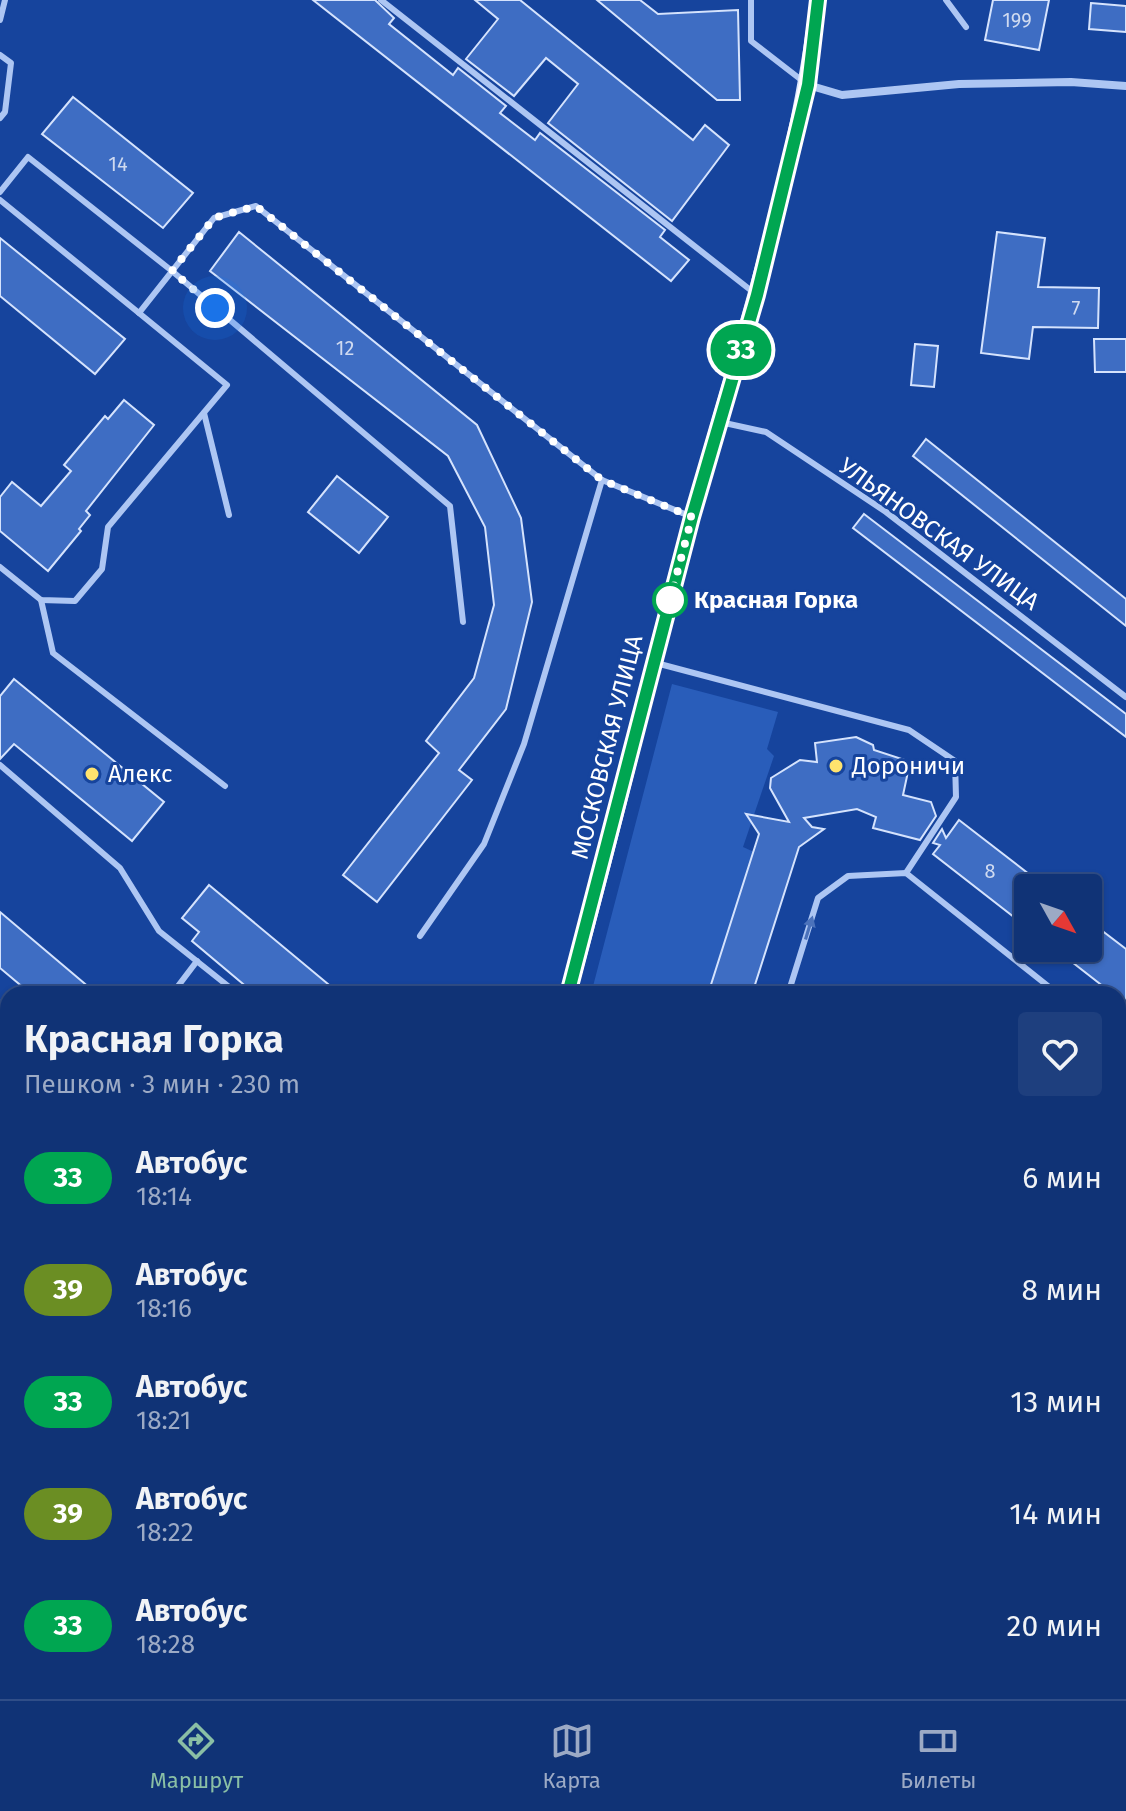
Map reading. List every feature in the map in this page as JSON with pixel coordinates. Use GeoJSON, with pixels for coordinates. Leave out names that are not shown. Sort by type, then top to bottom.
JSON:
{"type":"FeatureCollection","features":[{"type":"Feature","properties":{"kind":"main road","name":"МОСКОВСКАЯ УЛИЦА"},"geometry":{"type":"LineString","coordinates":[[570,986],[692,517],[757,295],[808,85],[818,0]]}},
{"type":"Feature","properties":{"kind":"street"},"geometry":{"type":"LineString","coordinates":[[808,85],[842,95],[959,84],[1071,82],[1126,86]]}},
{"type":"Feature","properties":{"kind":"lane"},"geometry":{"type":"LineString","coordinates":[[0,20],[5,0]]}},
{"type":"Feature","properties":{"kind":"lane"},"geometry":{"type":"LineString","coordinates":[[381,0],[757,295]]}},
{"type":"Feature","properties":{"kind":"lane"},"geometry":{"type":"LineString","coordinates":[[751,0],[751,41],[808,85]]}},
{"type":"Feature","properties":{"kind":"lane"},"geometry":{"type":"LineString","coordinates":[[946,0],[966,27]]}},
{"type":"Feature","properties":{"kind":"lane"},"geometry":{"type":"LineString","coordinates":[[0,55],[11,63],[5,112],[0,118]]}},
{"type":"Feature","properties":{"kind":"lane"},"geometry":{"type":"LineString","coordinates":[[0,192],[28,157],[172,271],[450,506],[463,622]]}},
{"type":"Feature","properties":{"kind":"lane"},"geometry":{"type":"LineString","coordinates":[[0,200],[227,385],[108,527],[102,569],[75,601],[41,600],[0,567]]}},
{"type":"Feature","properties":{"kind":"lane"},"geometry":{"type":"LineString","coordinates":[[139,313],[214,218],[256,206],[602,480],[692,517]]}},
{"type":"Feature","properties":{"kind":"lane"},"geometry":{"type":"LineString","coordinates":[[204,413],[229,515]]}},
{"type":"Feature","properties":{"kind":"lane","name":"УЛЬЯНОВСКАЯ УЛИЦА"},"geometry":{"type":"LineString","coordinates":[[720,422],[766,432],[886,512],[1126,697]]}},
{"type":"Feature","properties":{"kind":"lane"},"geometry":{"type":"LineString","coordinates":[[420,936],[484,844],[524,744],[602,480]]}},
{"type":"Feature","properties":{"kind":"lane"},"geometry":{"type":"LineString","coordinates":[[41,600],[53,653],[225,786]]}},
{"type":"Feature","properties":{"kind":"lane"},"geometry":{"type":"LineString","coordinates":[[654,662],[909,730],[955,761],[956,797],[906,873]]}},
{"type":"Feature","properties":{"kind":"lane"},"geometry":{"type":"LineString","coordinates":[[0,765],[120,868],[159,931],[228,986]]}},
{"type":"Feature","properties":{"kind":"lane"},"geometry":{"type":"LineString","coordinates":[[790,986],[818,898],[848,876],[906,873],[1048,986]]}},
{"type":"Feature","properties":{"kind":"lane"},"geometry":{"type":"LineString","coordinates":[[178,986],[197,961]]}},
{"type":"Feature","properties":{"kind":"shaded area"},"geometry":{"type":"Polygon","coordinates":[[[672,684],[778,712],[767,749],[774,756],[743,847],[754,852],[711,986],[593,986],[672,684]]]}},
{"type":"Feature","properties":{"kind":"building"},"geometry":{"type":"Polygon","coordinates":[[[313,0],[375,0],[394,18],[389,24],[453,75],[458,68],[506,106],[500,113],[535,140],[540,133],[665,230],[660,237],[689,260],[671,281],[313,0]]]}},
{"type":"Feature","properties":{"kind":"building"},"geometry":{"type":"Polygon","coordinates":[[[475,0],[520,0],[693,140],[705,125],[729,145],[672,221],[548,123],[578,84],[546,58],[514,96],[466,59],[498,19],[475,0]]]}},
{"type":"Feature","properties":{"kind":"building"},"geometry":{"type":"Polygon","coordinates":[[[597,0],[640,0],[658,14],[738,10],[740,100],[717,100],[597,0]]]}},
{"type":"Feature","properties":{"kind":"building"},"geometry":{"type":"Polygon","coordinates":[[[993,0],[1049,0],[1039,50],[985,40],[993,0]]]}},
{"type":"Feature","properties":{"kind":"building"},"geometry":{"type":"Polygon","coordinates":[[[1091,3],[1126,6],[1126,32],[1089,29],[1091,3]]]}},
{"type":"Feature","properties":{"kind":"building"},"geometry":{"type":"Polygon","coordinates":[[[73,97],[193,193],[163,228],[42,134],[73,97]]]}},
{"type":"Feature","properties":{"kind":"building"},"geometry":{"type":"Polygon","coordinates":[[[239,232],[477,425],[521,518],[532,602],[506,709],[459,770],[472,780],[377,902],[343,875],[439,753],[426,741],[474,678],[494,605],[485,527],[448,456],[210,271],[239,232]]]}},
{"type":"Feature","properties":{"kind":"building"},"geometry":{"type":"Polygon","coordinates":[[[997,232],[1045,238],[1038,287],[1099,288],[1098,328],[1033,327],[1029,359],[981,353],[997,232]]]}},
{"type":"Feature","properties":{"kind":"building"},"geometry":{"type":"Polygon","coordinates":[[[0,238],[125,339],[95,374],[0,296],[0,238]]]}},
{"type":"Feature","properties":{"kind":"building"},"geometry":{"type":"Polygon","coordinates":[[[1094,339],[1126,339],[1126,372],[1095,372],[1094,339]]]}},
{"type":"Feature","properties":{"kind":"building"},"geometry":{"type":"Polygon","coordinates":[[[915,344],[938,346],[934,387],[911,385],[915,344]]]}},
{"type":"Feature","properties":{"kind":"building"},"geometry":{"type":"Polygon","coordinates":[[[124,400],[154,425],[86,511],[90,515],[79,529],[81,531],[48,571],[0,531],[0,497],[12,482],[41,506],[71,471],[64,465],[105,416],[108,419],[124,400]]]}},
{"type":"Feature","properties":{"kind":"building"},"geometry":{"type":"Polygon","coordinates":[[[926,439],[1126,599],[1126,626],[913,456],[926,439]]]}},
{"type":"Feature","properties":{"kind":"building"},"geometry":{"type":"Polygon","coordinates":[[[337,476],[388,517],[359,553],[308,512],[337,476]]]}},
{"type":"Feature","properties":{"kind":"building"},"geometry":{"type":"Polygon","coordinates":[[[864,514],[1126,714],[1126,737],[853,528],[864,514]]]}},
{"type":"Feature","properties":{"kind":"building"},"geometry":{"type":"Polygon","coordinates":[[[14,679],[164,802],[132,841],[14,744],[0,759],[0,696],[14,679]]]}},
{"type":"Feature","properties":{"kind":"building"},"geometry":{"type":"Polygon","coordinates":[[[856,737],[873,745],[874,750],[905,760],[909,767],[903,795],[931,802],[936,816],[920,840],[873,828],[876,817],[857,809],[804,818],[812,827],[824,829],[799,847],[755,986],[711,986],[759,834],[746,814],[789,822],[770,788],[771,778],[800,760],[817,762],[815,743],[856,737]]]}},
{"type":"Feature","properties":{"kind":"building"},"geometry":{"type":"Polygon","coordinates":[[[959,820],[1029,874],[1014,874],[1014,917],[933,854],[940,845],[933,843],[942,829],[946,838],[959,820]]]}},
{"type":"Feature","properties":{"kind":"building"},"geometry":{"type":"Polygon","coordinates":[[[209,885],[330,986],[245,986],[192,941],[199,932],[182,918],[209,885]]]}},
{"type":"Feature","properties":{"kind":"building"},"geometry":{"type":"Polygon","coordinates":[[[0,912],[88,986],[21,986],[0,968],[0,912]]]}},
{"type":"Feature","properties":{"kind":"building"},"geometry":{"type":"Polygon","coordinates":[[[1102,931],[1126,949],[1126,986],[1103,986],[1072,962],[1102,962],[1102,931]]]}},
{"type":"Feature","properties":{"kind":"bus line","name":"33"},"geometry":{"type":"LineString","coordinates":[[570,986],[692,517],[757,295],[808,85],[818,0]]}},
{"type":"Feature","properties":{"kind":"place","name":"Красная Горка"},"geometry":{"type":"Point","coordinates":[670,600]}},
{"type":"Feature","properties":{"kind":"place","name":"Дороничи"},"geometry":{"type":"Point","coordinates":[836,766]}},
{"type":"Feature","properties":{"kind":"place","name":"Алекс"},"geometry":{"type":"Point","coordinates":[92,774]}},
{"type":"Feature","properties":{"kind":"route"},"geometry":{"type":"LineString","coordinates":[[215,308],[172,271],[214,218],[256,206],[602,480],[692,517],[670,600]]}}]}
